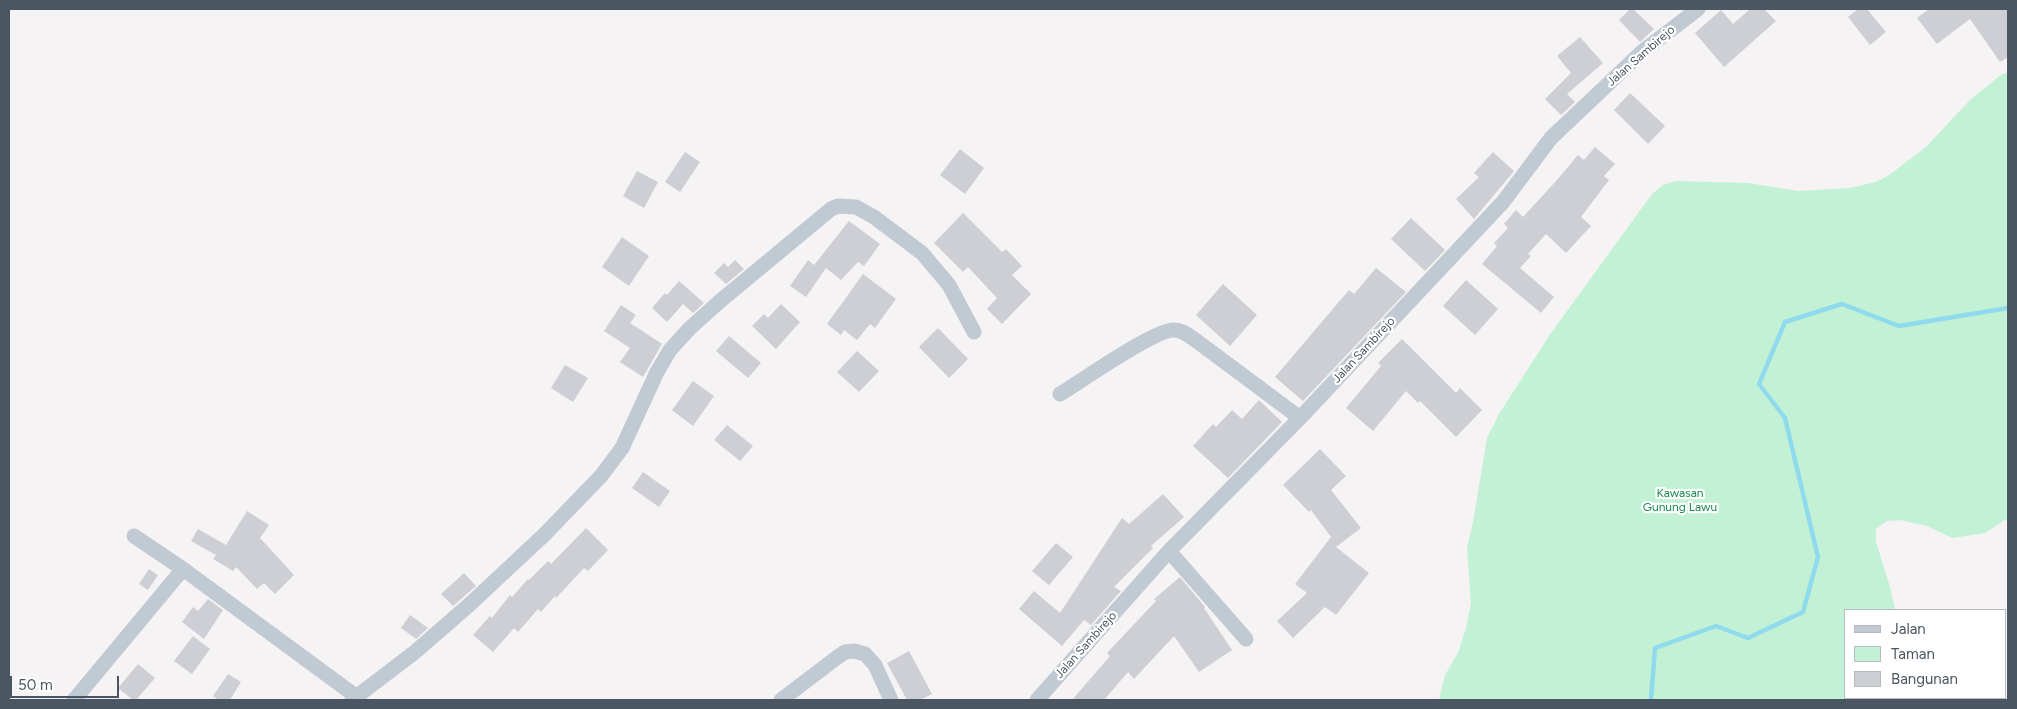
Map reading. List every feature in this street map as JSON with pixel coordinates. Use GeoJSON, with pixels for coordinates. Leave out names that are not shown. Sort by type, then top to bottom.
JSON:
{"type":"FeatureCollection","features":[{"type":"Feature","properties":{"kind":"street","name":"Jalan Sambirejo"},"geometry":{"type":"LineString","coordinates":[[1037,700],[1170,551],[1300,418],[1503,202],[1551,138],[1643,51],[1698,9]]}},
{"type":"Feature","properties":{"kind":"street"},"geometry":{"type":"LineString","coordinates":[[134,536],[183,569],[355,698],[414,652],[469,605],[544,535],[595,482],[622,448],[657,372],[670,350],[689,329],[831,209],[838,206],[856,207],[874,217],[922,253],[949,285],[974,332]]}},
{"type":"Feature","properties":{"kind":"street"},"geometry":{"type":"LineString","coordinates":[[1060,394],[1154,336],[1174,330],[1184,332],[1300,418]]}},
{"type":"Feature","properties":{"kind":"street"},"geometry":{"type":"LineString","coordinates":[[1170,551],[1246,639]]}},
{"type":"Feature","properties":{"kind":"street"},"geometry":{"type":"LineString","coordinates":[[76,700],[183,569]]}},
{"type":"Feature","properties":{"kind":"street"},"geometry":{"type":"LineString","coordinates":[[781,700],[845,652],[854,651],[865,654],[875,665],[891,700]]}},
{"type":"Feature","properties":{"kind":"green space","name":"Kawasan Gunung Lawu"},"geometry":{"type":"Polygon","coordinates":[[[2008,73],[2008,518],[1985,533],[1952,538],[1927,526],[1900,520],[1887,521],[1876,529],[1876,542],[1895,609],[1844,609],[1844,699],[1919,699],[1439,700],[1445,675],[1458,653],[1471,603],[1467,548],[1487,438],[1499,414],[1551,333],[1652,194],[1663,185],[1676,181],[1748,183],[1798,191],[1850,188],[1876,182],[1889,175],[1926,147],[1970,100],[2002,74],[2008,73]]]}},
{"type":"Feature","properties":{"kind":"building"},"geometry":{"type":"Polygon","coordinates":[[[1630,9],[1633,9],[1654,29],[1640,42],[1619,20],[1630,9]]]}},
{"type":"Feature","properties":{"kind":"building"},"geometry":{"type":"Polygon","coordinates":[[[1750,9],[1764,9],[1776,21],[1724,67],[1695,33],[1721,10],[1733,24],[1750,9]]]}},
{"type":"Feature","properties":{"kind":"building"},"geometry":{"type":"Polygon","coordinates":[[[1858,9],[1867,9],[1886,32],[1870,45],[1848,17],[1858,9]]]}},
{"type":"Feature","properties":{"kind":"building"},"geometry":{"type":"Polygon","coordinates":[[[1929,9],[2008,9],[2008,57],[2000,62],[1970,19],[1937,44],[1917,18],[1929,9]]]}},
{"type":"Feature","properties":{"kind":"building"},"geometry":{"type":"Polygon","coordinates":[[[1580,37],[1603,63],[1567,94],[1575,102],[1561,115],[1545,99],[1571,73],[1557,56],[1580,37]]]}},
{"type":"Feature","properties":{"kind":"building"},"geometry":{"type":"Polygon","coordinates":[[[1630,93],[1665,126],[1648,144],[1614,110],[1630,93]]]}},
{"type":"Feature","properties":{"kind":"building"},"geometry":{"type":"Polygon","coordinates":[[[1595,147],[1615,164],[1604,176],[1609,180],[1581,217],[1591,226],[1566,253],[1546,234],[1528,254],[1531,256],[1520,268],[1554,297],[1541,313],[1482,264],[1497,246],[1494,243],[1508,228],[1504,224],[1516,210],[1523,217],[1578,155],[1584,160],[1595,147]]]}},
{"type":"Feature","properties":{"kind":"building"},"geometry":{"type":"Polygon","coordinates":[[[960,149],[984,168],[965,194],[940,175],[960,149]]]}},
{"type":"Feature","properties":{"kind":"building"},"geometry":{"type":"Polygon","coordinates":[[[685,152],[700,162],[680,192],[665,182],[685,152]]]}},
{"type":"Feature","properties":{"kind":"building"},"geometry":{"type":"Polygon","coordinates":[[[1493,152],[1514,171],[1474,219],[1456,199],[1479,177],[1474,173],[1493,152]]]}},
{"type":"Feature","properties":{"kind":"building"},"geometry":{"type":"Polygon","coordinates":[[[637,171],[658,182],[644,208],[623,196],[637,171]]]}},
{"type":"Feature","properties":{"kind":"building"},"geometry":{"type":"Polygon","coordinates":[[[963,213],[1002,252],[1006,249],[1022,266],[1012,275],[1031,294],[1002,324],[987,309],[997,298],[968,267],[963,272],[934,243],[963,213]]]}},
{"type":"Feature","properties":{"kind":"building"},"geometry":{"type":"Polygon","coordinates":[[[1411,218],[1445,250],[1425,271],[1391,239],[1411,218]]]}},
{"type":"Feature","properties":{"kind":"building"},"geometry":{"type":"Polygon","coordinates":[[[849,221],[880,244],[864,266],[858,262],[841,280],[826,268],[806,297],[790,286],[808,260],[814,265],[849,221]]]}},
{"type":"Feature","properties":{"kind":"building"},"geometry":{"type":"Polygon","coordinates":[[[622,237],[649,256],[629,286],[602,267],[622,237]]]}},
{"type":"Feature","properties":{"kind":"building"},"geometry":{"type":"Polygon","coordinates":[[[735,260],[744,269],[726,284],[714,273],[724,263],[728,267],[735,260]]]}},
{"type":"Feature","properties":{"kind":"building"},"geometry":{"type":"Polygon","coordinates":[[[1376,268],[1406,292],[1303,401],[1275,377],[1349,290],[1354,294],[1376,268]]]}},
{"type":"Feature","properties":{"kind":"building"},"geometry":{"type":"Polygon","coordinates":[[[863,274],[896,299],[875,328],[870,324],[857,340],[844,330],[841,335],[827,324],[863,274]]]}},
{"type":"Feature","properties":{"kind":"building"},"geometry":{"type":"Polygon","coordinates":[[[1466,280],[1498,309],[1475,335],[1443,306],[1466,280]]]}},
{"type":"Feature","properties":{"kind":"building"},"geometry":{"type":"Polygon","coordinates":[[[679,281],[704,303],[693,313],[683,304],[667,322],[652,308],[679,281]]]}},
{"type":"Feature","properties":{"kind":"building"},"geometry":{"type":"Polygon","coordinates":[[[1223,284],[1257,315],[1230,346],[1196,315],[1223,284]]]}},
{"type":"Feature","properties":{"kind":"building"},"geometry":{"type":"Polygon","coordinates":[[[781,304],[800,322],[776,349],[752,326],[764,314],[768,318],[781,304]]]}},
{"type":"Feature","properties":{"kind":"building"},"geometry":{"type":"Polygon","coordinates":[[[621,305],[636,315],[630,323],[662,344],[643,377],[620,362],[630,348],[604,331],[621,305]]]}},
{"type":"Feature","properties":{"kind":"building"},"geometry":{"type":"Polygon","coordinates":[[[938,328],[968,359],[949,378],[919,347],[938,328]]]}},
{"type":"Feature","properties":{"kind":"building"},"geometry":{"type":"Polygon","coordinates":[[[729,336],[761,363],[748,378],[716,351],[729,336]]]}},
{"type":"Feature","properties":{"kind":"building"},"geometry":{"type":"Polygon","coordinates":[[[1402,339],[1456,393],[1460,388],[1482,410],[1456,437],[1420,401],[1418,403],[1406,391],[1373,431],[1346,408],[1381,366],[1378,363],[1402,339]]]}},
{"type":"Feature","properties":{"kind":"building"},"geometry":{"type":"Polygon","coordinates":[[[857,351],[879,371],[859,392],[837,372],[857,351]]]}},
{"type":"Feature","properties":{"kind":"building"},"geometry":{"type":"Polygon","coordinates":[[[565,365],[588,378],[573,402],[551,388],[565,365]]]}},
{"type":"Feature","properties":{"kind":"building"},"geometry":{"type":"Polygon","coordinates":[[[693,381],[714,396],[693,426],[672,410],[693,381]]]}},
{"type":"Feature","properties":{"kind":"building"},"geometry":{"type":"Polygon","coordinates":[[[1259,400],[1282,422],[1228,478],[1193,446],[1213,424],[1216,427],[1232,410],[1242,419],[1259,400]]]}},
{"type":"Feature","properties":{"kind":"building"},"geometry":{"type":"Polygon","coordinates":[[[727,425],[753,446],[740,461],[714,440],[727,425]]]}},
{"type":"Feature","properties":{"kind":"building"},"geometry":{"type":"Polygon","coordinates":[[[1320,449],[1346,476],[1331,490],[1361,528],[1336,547],[1369,573],[1336,615],[1325,607],[1293,638],[1277,621],[1307,593],[1295,584],[1331,537],[1311,510],[1309,512],[1283,485],[1320,449]]]}},
{"type":"Feature","properties":{"kind":"building"},"geometry":{"type":"Polygon","coordinates":[[[643,472],[670,491],[659,507],[632,488],[643,472]]]}},
{"type":"Feature","properties":{"kind":"building"},"geometry":{"type":"Polygon","coordinates":[[[1163,494],[1184,517],[1151,546],[1153,548],[1114,587],[1121,591],[1091,625],[1084,620],[1062,646],[1019,609],[1034,591],[1060,613],[1122,518],[1129,524],[1163,494]]]}},
{"type":"Feature","properties":{"kind":"building"},"geometry":{"type":"Polygon","coordinates":[[[247,511],[269,525],[260,538],[294,575],[275,594],[264,583],[257,589],[236,567],[233,571],[213,559],[216,555],[191,541],[198,529],[226,545],[247,511]]]}},
{"type":"Feature","properties":{"kind":"building"},"geometry":{"type":"Polygon","coordinates":[[[586,528],[608,550],[588,571],[584,568],[541,612],[538,609],[518,632],[514,628],[493,652],[473,635],[490,616],[492,618],[510,595],[512,597],[548,561],[551,564],[586,528]]]}},
{"type":"Feature","properties":{"kind":"building"},"geometry":{"type":"Polygon","coordinates":[[[1056,543],[1073,557],[1049,585],[1032,571],[1056,543]]]}},
{"type":"Feature","properties":{"kind":"building"},"geometry":{"type":"Polygon","coordinates":[[[149,569],[158,575],[148,590],[139,584],[149,569]]]}},
{"type":"Feature","properties":{"kind":"building"},"geometry":{"type":"Polygon","coordinates":[[[464,573],[476,586],[453,606],[441,594],[464,573]]]}},
{"type":"Feature","properties":{"kind":"building"},"geometry":{"type":"Polygon","coordinates":[[[1180,577],[1205,607],[1232,650],[1199,672],[1174,636],[1134,679],[1128,672],[1104,700],[1072,700],[1110,656],[1107,653],[1156,601],[1154,599],[1180,577]]]}},
{"type":"Feature","properties":{"kind":"building"},"geometry":{"type":"Polygon","coordinates":[[[208,599],[223,610],[204,639],[182,622],[193,607],[198,611],[208,599]]]}},
{"type":"Feature","properties":{"kind":"building"},"geometry":{"type":"Polygon","coordinates":[[[410,615],[428,628],[416,639],[401,628],[410,615]]]}},
{"type":"Feature","properties":{"kind":"building"},"geometry":{"type":"Polygon","coordinates":[[[193,636],[210,649],[192,674],[174,661],[193,636]]]}},
{"type":"Feature","properties":{"kind":"building"},"geometry":{"type":"Polygon","coordinates":[[[909,651],[932,694],[920,700],[907,700],[887,663],[909,651]]]}},
{"type":"Feature","properties":{"kind":"building"},"geometry":{"type":"Polygon","coordinates":[[[138,664],[155,678],[136,700],[133,700],[118,688],[138,664]]]}},
{"type":"Feature","properties":{"kind":"building"},"geometry":{"type":"Polygon","coordinates":[[[228,674],[241,682],[230,700],[219,700],[213,696],[228,674]]]}},
{"type":"Feature","properties":{"kind":"waterway"},"geometry":{"type":"LineString","coordinates":[[1651,700],[1655,648],[1716,626],[1748,638],[1803,612],[1818,557],[1785,418],[1759,384],[1785,322],[1842,304],[1899,326],[2008,308]]}}]}
